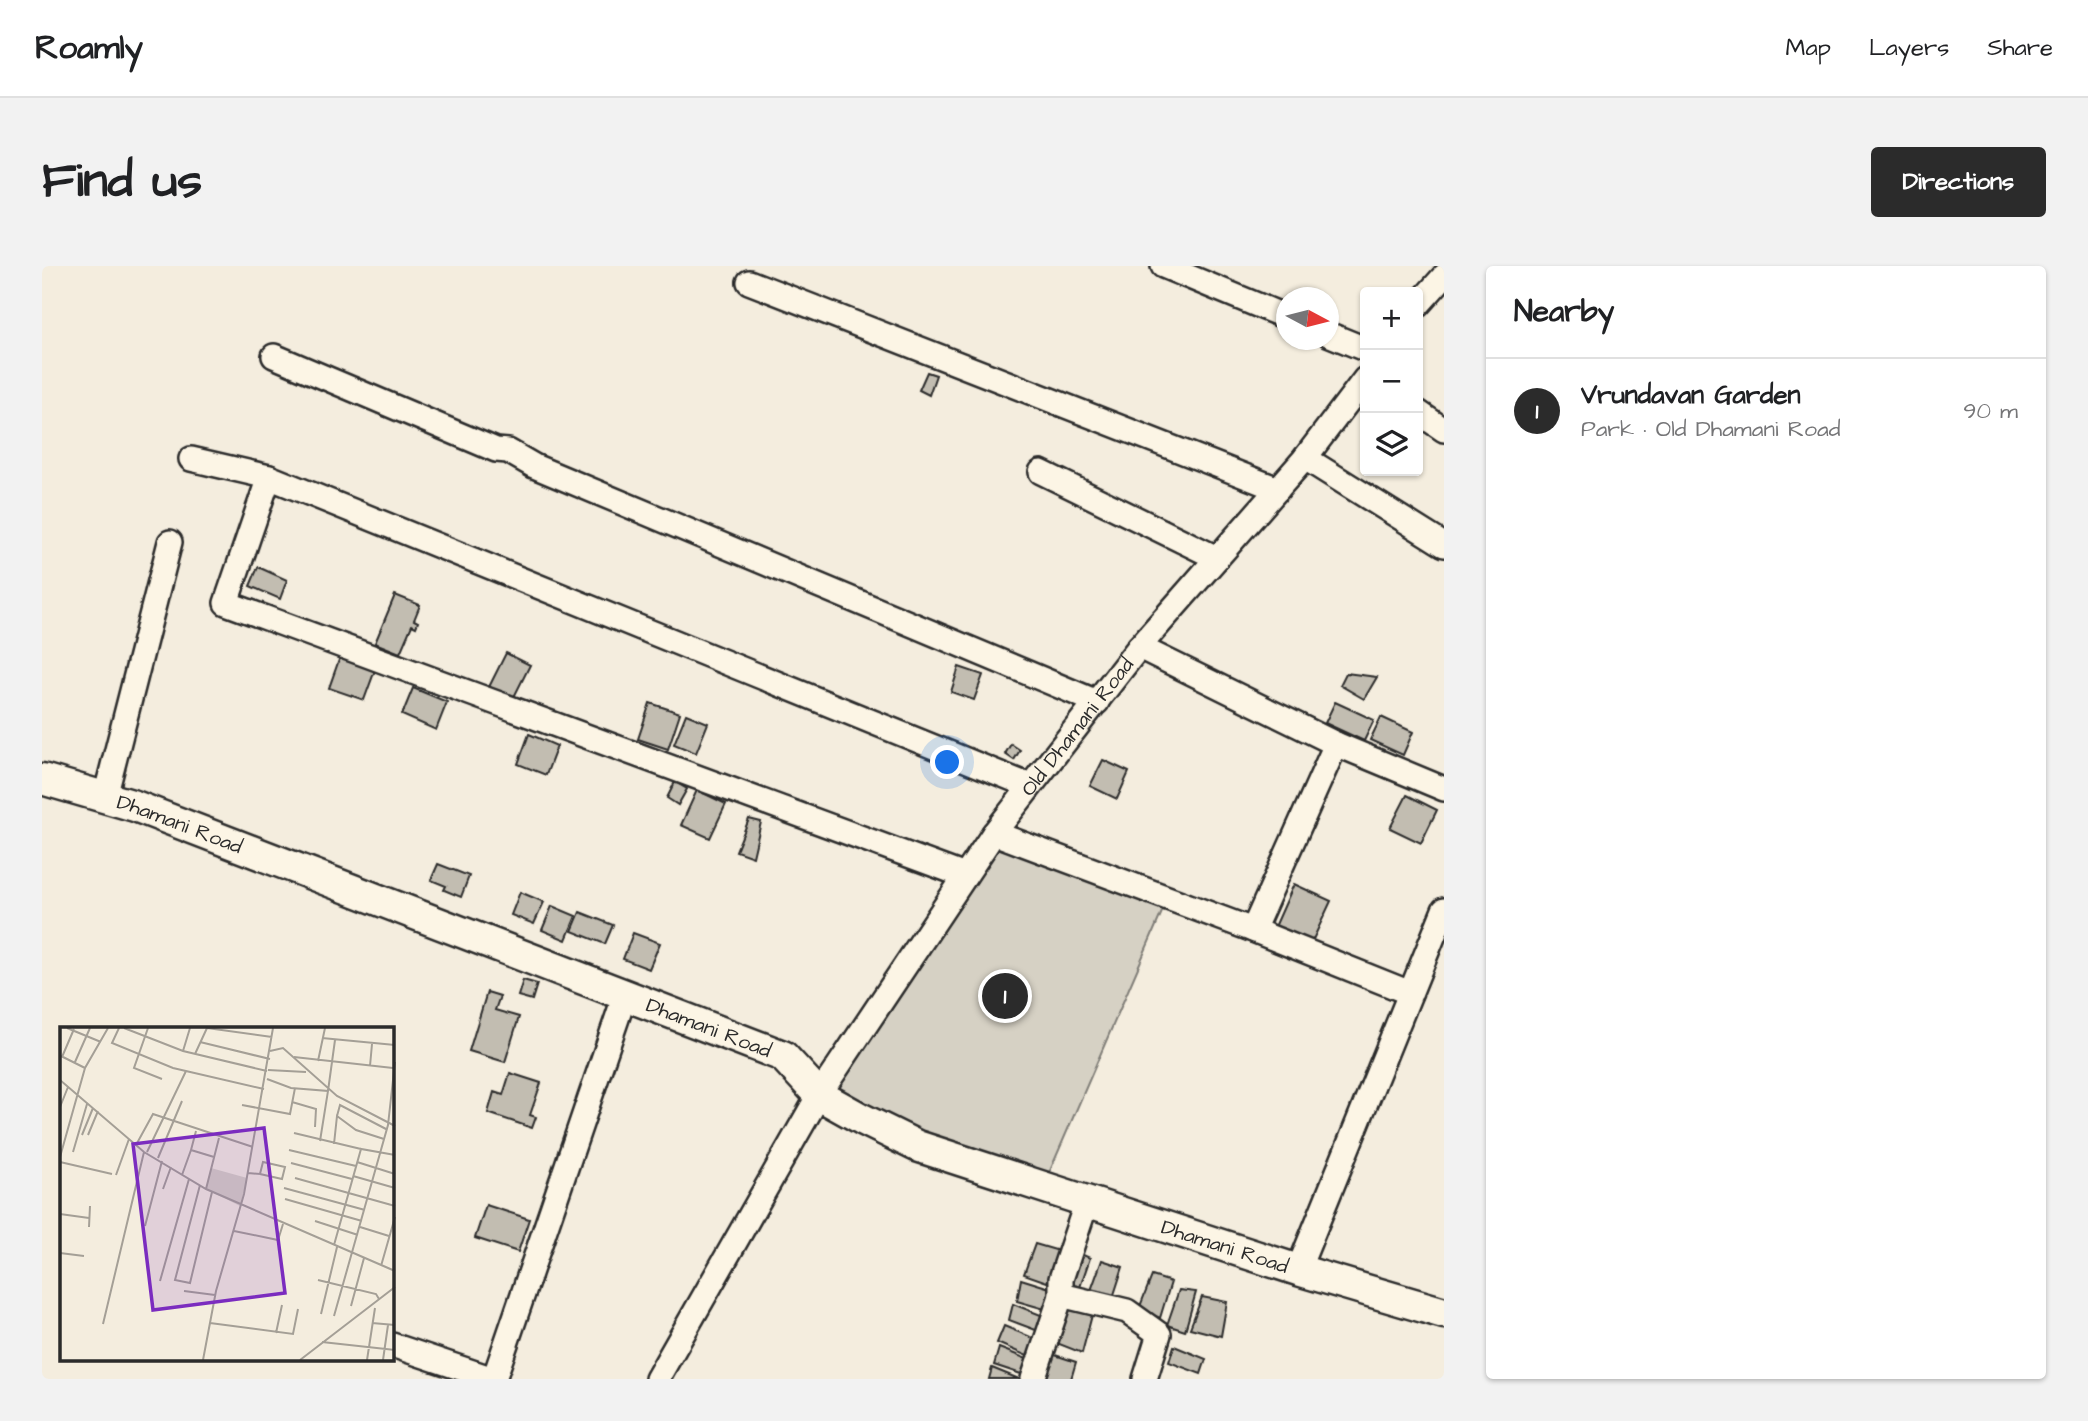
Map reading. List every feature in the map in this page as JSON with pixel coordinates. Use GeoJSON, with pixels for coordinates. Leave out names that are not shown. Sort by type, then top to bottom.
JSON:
{"type":"FeatureCollection","features":[{"type":"Feature","properties":{"kind":"main road","name":"Dhamani Road"},"geometry":{"type":"LineString","coordinates":[[42,779],[135,806],[783,1056],[819,1094],[917,1146],[1298,1270],[1444,1313]]}},
{"type":"Feature","properties":{"kind":"street"},"geometry":{"type":"LineString","coordinates":[[1163,266],[1276,313]]}},
{"type":"Feature","properties":{"kind":"street"},"geometry":{"type":"LineString","coordinates":[[749,282],[1278,489]]}},
{"type":"Feature","properties":{"kind":"street"},"geometry":{"type":"LineString","coordinates":[[1339,338],[1360,347]]}},
{"type":"Feature","properties":{"kind":"street"},"geometry":{"type":"LineString","coordinates":[[274,356],[496,450],[508,451],[534,466],[1097,702]]}},
{"type":"Feature","properties":{"kind":"street","name":"Old Dhamani Road"},"geometry":{"type":"LineString","coordinates":[[656,1379],[819,1094],[994,834],[1139,647],[1305,458],[1360,386]]}},
{"type":"Feature","properties":{"kind":"street"},"geometry":{"type":"LineString","coordinates":[[1419,413],[1444,430]]}},
{"type":"Feature","properties":{"kind":"street"},"geometry":{"type":"LineString","coordinates":[[1305,458],[1444,545]]}},
{"type":"Feature","properties":{"kind":"street"},"geometry":{"type":"LineString","coordinates":[[191,459],[269,477],[1030,786]]}},
{"type":"Feature","properties":{"kind":"street"},"geometry":{"type":"LineString","coordinates":[[1041,472],[1217,558]]}},
{"type":"Feature","properties":{"kind":"street"},"geometry":{"type":"LineString","coordinates":[[269,477],[226,603],[965,876]]}},
{"type":"Feature","properties":{"kind":"street"},"geometry":{"type":"LineString","coordinates":[[105,797],[170,541]]}},
{"type":"Feature","properties":{"kind":"street"},"geometry":{"type":"LineString","coordinates":[[1139,647],[1336,744],[1444,789]]}},
{"type":"Feature","properties":{"kind":"street"},"geometry":{"type":"LineString","coordinates":[[1254,930],[1336,744]]}},
{"type":"Feature","properties":{"kind":"street"},"geometry":{"type":"LineString","coordinates":[[994,834],[1254,930],[1410,993]]}},
{"type":"Feature","properties":{"kind":"street"},"geometry":{"type":"LineString","coordinates":[[1298,1270],[1444,910]]}},
{"type":"Feature","properties":{"kind":"street"},"geometry":{"type":"LineString","coordinates":[[394,1346],[494,1379],[625,995]]}},
{"type":"Feature","properties":{"kind":"street"},"geometry":{"type":"LineString","coordinates":[[1087,1201],[1062,1279],[1061,1295],[1127,1311],[1159,1334],[1145,1379]]}},
{"type":"Feature","properties":{"kind":"street"},"geometry":{"type":"LineString","coordinates":[[1033,1379],[1061,1296]]}},
{"type":"Feature","properties":{"kind":"shaded area"},"geometry":{"type":"Polygon","coordinates":[[[994,833],[1168,898],[1043,1187],[819,1095],[994,833]]]}},
{"type":"Feature","properties":{"kind":"building"},"geometry":{"type":"Polygon","coordinates":[[[927,372],[936,375],[929,395],[919,390],[927,372]]]}},
{"type":"Feature","properties":{"kind":"building"},"geometry":{"type":"Polygon","coordinates":[[[258,567],[287,580],[280,599],[250,586],[258,567]]]}},
{"type":"Feature","properties":{"kind":"building"},"geometry":{"type":"Polygon","coordinates":[[[395,595],[420,605],[414,620],[418,622],[416,627],[412,625],[400,653],[375,643],[395,595]]]}},
{"type":"Feature","properties":{"kind":"building"},"geometry":{"type":"Polygon","coordinates":[[[506,653],[530,665],[513,699],[489,687],[506,653]]]}},
{"type":"Feature","properties":{"kind":"building"},"geometry":{"type":"Polygon","coordinates":[[[340,657],[375,670],[364,700],[329,688],[340,657]]]}},
{"type":"Feature","properties":{"kind":"building"},"geometry":{"type":"Polygon","coordinates":[[[959,667],[983,675],[974,700],[951,692],[959,667]]]}},
{"type":"Feature","properties":{"kind":"building"},"geometry":{"type":"Polygon","coordinates":[[[1346,673],[1377,677],[1364,699],[1340,685],[1346,673]]]}},
{"type":"Feature","properties":{"kind":"building"},"geometry":{"type":"Polygon","coordinates":[[[413,688],[447,702],[436,730],[402,715],[413,688]]]}},
{"type":"Feature","properties":{"kind":"building"},"geometry":{"type":"Polygon","coordinates":[[[1335,702],[1374,720],[1364,741],[1325,723],[1335,702]]]}},
{"type":"Feature","properties":{"kind":"building"},"geometry":{"type":"Polygon","coordinates":[[[650,703],[680,713],[668,749],[638,739],[650,703]]]}},
{"type":"Feature","properties":{"kind":"building"},"geometry":{"type":"Polygon","coordinates":[[[686,714],[708,723],[696,753],[674,744],[686,714]]]}},
{"type":"Feature","properties":{"kind":"building"},"geometry":{"type":"Polygon","coordinates":[[[1381,717],[1413,732],[1403,755],[1370,740],[1381,717]]]}},
{"type":"Feature","properties":{"kind":"building"},"geometry":{"type":"Polygon","coordinates":[[[529,734],[557,746],[546,775],[518,764],[529,734]]]}},
{"type":"Feature","properties":{"kind":"building"},"geometry":{"type":"Polygon","coordinates":[[[1011,744],[1020,750],[1014,760],[1005,754],[1011,744]]]}},
{"type":"Feature","properties":{"kind":"building"},"geometry":{"type":"Polygon","coordinates":[[[1103,760],[1129,772],[1117,799],[1090,786],[1103,760]]]}},
{"type":"Feature","properties":{"kind":"building"},"geometry":{"type":"Polygon","coordinates":[[[675,782],[687,789],[678,805],[667,798],[675,782]]]}},
{"type":"Feature","properties":{"kind":"building"},"geometry":{"type":"Polygon","coordinates":[[[697,790],[726,804],[710,838],[681,825],[697,790]]]}},
{"type":"Feature","properties":{"kind":"building"},"geometry":{"type":"Polygon","coordinates":[[[1407,795],[1437,810],[1421,843],[1390,828],[1407,795]]]}},
{"type":"Feature","properties":{"kind":"building"},"geometry":{"type":"Polygon","coordinates":[[[749,819],[761,822],[753,857],[736,851],[749,819]]]}},
{"type":"Feature","properties":{"kind":"building"},"geometry":{"type":"Polygon","coordinates":[[[438,864],[469,876],[461,897],[444,890],[446,886],[431,880],[438,864]]]}},
{"type":"Feature","properties":{"kind":"building"},"geometry":{"type":"Polygon","coordinates":[[[1294,884],[1331,901],[1310,946],[1274,929],[1294,884]]]}},
{"type":"Feature","properties":{"kind":"building"},"geometry":{"type":"Polygon","coordinates":[[[520,892],[544,902],[534,924],[511,915],[520,892]]]}},
{"type":"Feature","properties":{"kind":"building"},"geometry":{"type":"Polygon","coordinates":[[[552,906],[576,916],[566,940],[542,930],[552,906]]]}},
{"type":"Feature","properties":{"kind":"building"},"geometry":{"type":"Polygon","coordinates":[[[580,912],[613,925],[605,944],[572,931],[580,912]]]}},
{"type":"Feature","properties":{"kind":"building"},"geometry":{"type":"Polygon","coordinates":[[[633,933],[660,943],[649,969],[623,959],[633,933]]]}},
{"type":"Feature","properties":{"kind":"building"},"geometry":{"type":"Polygon","coordinates":[[[523,980],[537,984],[532,1000],[518,996],[523,980]]]}},
{"type":"Feature","properties":{"kind":"building"},"geometry":{"type":"Polygon","coordinates":[[[487,992],[500,996],[495,1010],[519,1017],[505,1062],[469,1051],[487,992]]]}},
{"type":"Feature","properties":{"kind":"building"},"geometry":{"type":"Polygon","coordinates":[[[510,1073],[541,1083],[530,1115],[536,1117],[532,1128],[488,1113],[494,1092],[503,1095],[510,1073]]]}},
{"type":"Feature","properties":{"kind":"building"},"geometry":{"type":"Polygon","coordinates":[[[486,1205],[529,1219],[518,1252],[475,1238],[486,1205]]]}},
{"type":"Feature","properties":{"kind":"building"},"geometry":{"type":"Polygon","coordinates":[[[1035,1244],[1066,1253],[1047,1282],[1024,1274],[1035,1244]]]}},
{"type":"Feature","properties":{"kind":"building"},"geometry":{"type":"Polygon","coordinates":[[[1074,1251],[1090,1258],[1079,1290],[1062,1284],[1074,1251]]]}},
{"type":"Feature","properties":{"kind":"building"},"geometry":{"type":"Polygon","coordinates":[[[1102,1260],[1123,1267],[1111,1304],[1089,1296],[1102,1260]]]}},
{"type":"Feature","properties":{"kind":"building"},"geometry":{"type":"Polygon","coordinates":[[[1152,1276],[1171,1282],[1160,1318],[1139,1309],[1152,1276]]]}},
{"type":"Feature","properties":{"kind":"building"},"geometry":{"type":"Polygon","coordinates":[[[1021,1279],[1053,1289],[1048,1310],[1017,1301],[1021,1279]]]}},
{"type":"Feature","properties":{"kind":"building"},"geometry":{"type":"Polygon","coordinates":[[[1179,1290],[1196,1292],[1185,1331],[1167,1325],[1179,1290]]]}},
{"type":"Feature","properties":{"kind":"building"},"geometry":{"type":"Polygon","coordinates":[[[1202,1297],[1227,1302],[1221,1336],[1190,1328],[1202,1297]]]}},
{"type":"Feature","properties":{"kind":"building"},"geometry":{"type":"Polygon","coordinates":[[[1062,1301],[1092,1315],[1082,1353],[1049,1340],[1062,1301]]]}},
{"type":"Feature","properties":{"kind":"building"},"geometry":{"type":"Polygon","coordinates":[[[1013,1304],[1046,1317],[1041,1332],[1009,1320],[1013,1304]]]}},
{"type":"Feature","properties":{"kind":"building"},"geometry":{"type":"Polygon","coordinates":[[[1004,1326],[1038,1340],[1032,1358],[997,1343],[1004,1326]]]}},
{"type":"Feature","properties":{"kind":"building"},"geometry":{"type":"Polygon","coordinates":[[[1174,1346],[1206,1359],[1201,1374],[1169,1362],[1174,1346]]]}},
{"type":"Feature","properties":{"kind":"building"},"geometry":{"type":"Polygon","coordinates":[[[999,1348],[1032,1361],[1027,1376],[994,1365],[999,1348]]]}},
{"type":"Feature","properties":{"kind":"building"},"geometry":{"type":"Polygon","coordinates":[[[1052,1354],[1076,1362],[1071,1379],[1043,1379],[1052,1354]]]}},
{"type":"Feature","properties":{"kind":"building"},"geometry":{"type":"Polygon","coordinates":[[[992,1368],[1019,1379],[989,1379],[992,1368]]]}},
{"type":"Feature","properties":{"kind":"place","name":"Vrundavan Garden"},"geometry":{"type":"Point","coordinates":[1005,996]}}]}
